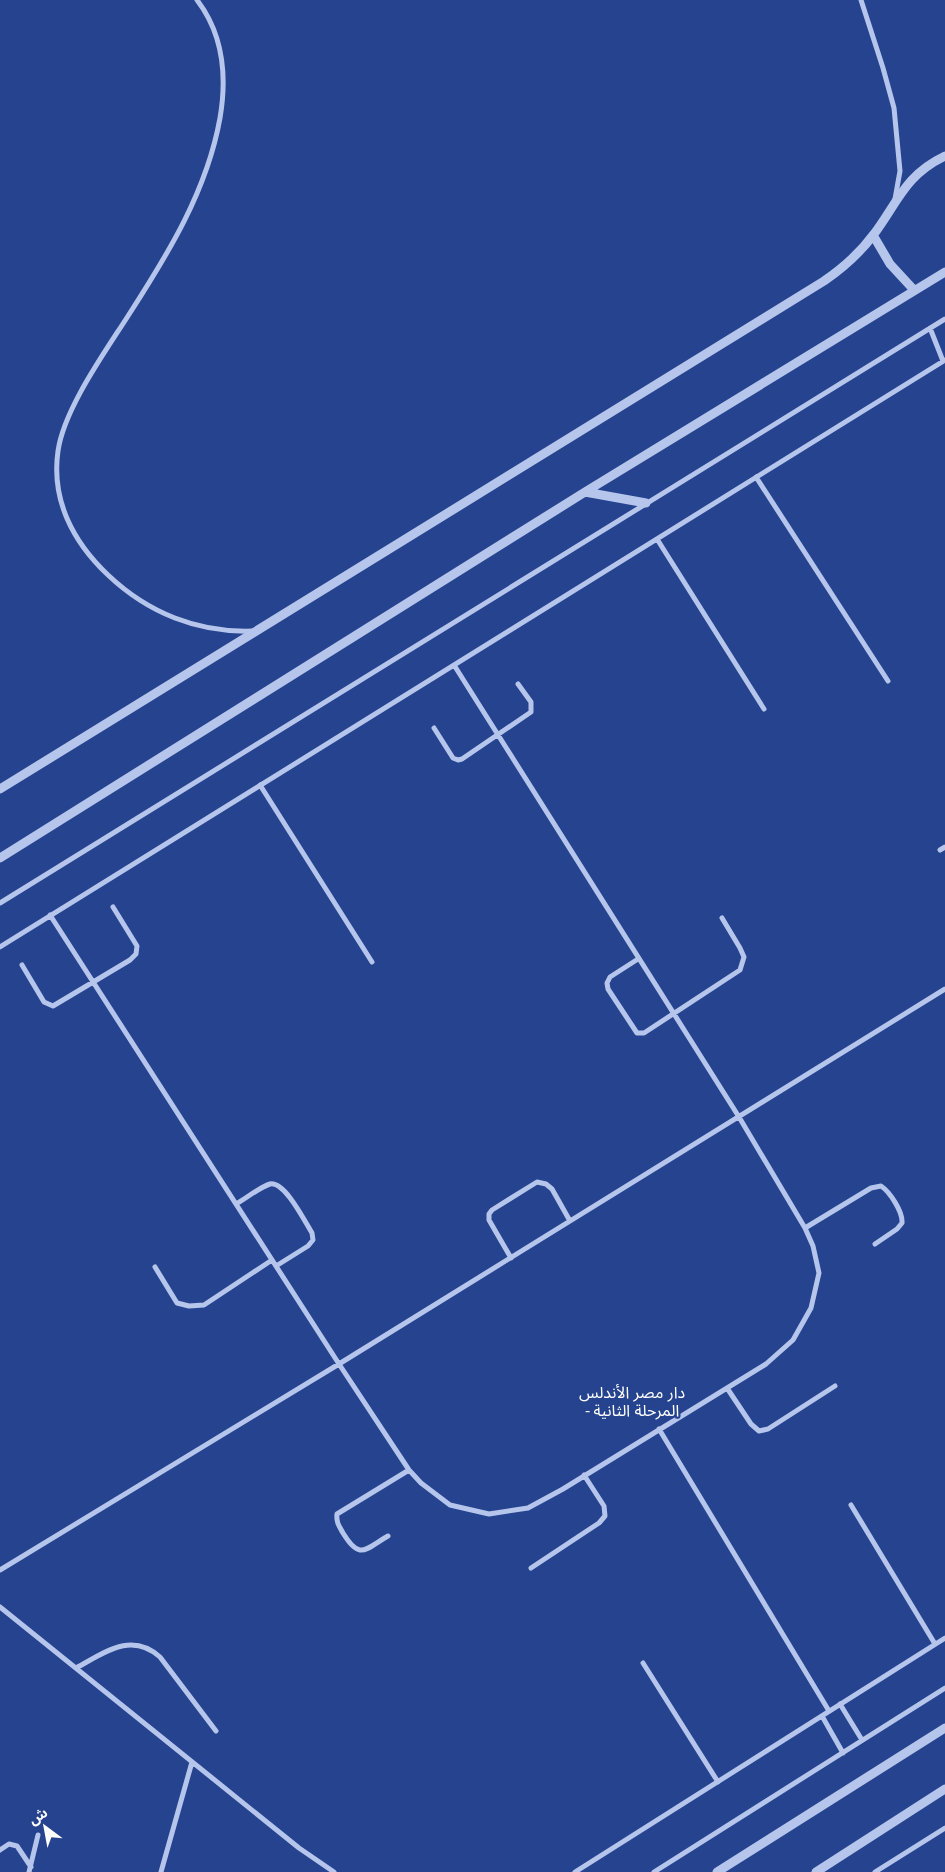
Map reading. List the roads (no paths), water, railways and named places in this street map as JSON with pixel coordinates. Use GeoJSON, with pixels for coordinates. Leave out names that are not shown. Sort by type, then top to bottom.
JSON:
{"type":"FeatureCollection","features":[{"type":"Feature","properties":{"kind":"street"},"geometry":{"type":"LineString","coordinates":[[197,0],[210,21],[216,36],[223,70],[223,101],[212,156],[197,195],[176,236],[78,398],[59,448],[57,478],[63,509],[76,536],[99,566],[132,595],[170,617],[191,624],[227,631],[256,631]]}},
{"type":"Feature","properties":{"kind":"street"},"geometry":{"type":"LineString","coordinates":[[861,0],[894,108],[900,171],[895,200]]}},
{"type":"Feature","properties":{"kind":"street"},"geometry":{"type":"LineString","coordinates":[[0,789],[824,281],[852,259],[873,235],[895,200],[912,179],[925,168],[945,156]]}},
{"type":"Feature","properties":{"kind":"street"},"geometry":{"type":"LineString","coordinates":[[873,235],[890,264],[914,290]]}},
{"type":"Feature","properties":{"kind":"street"},"geometry":{"type":"LineString","coordinates":[[0,858],[585,492],[945,272]]}},
{"type":"Feature","properties":{"kind":"street"},"geometry":{"type":"LineString","coordinates":[[0,903],[945,319]]}},
{"type":"Feature","properties":{"kind":"street"},"geometry":{"type":"LineString","coordinates":[[0,947],[944,361],[930,328]]}},
{"type":"Feature","properties":{"kind":"street"},"geometry":{"type":"LineString","coordinates":[[756,477],[888,681]]}},
{"type":"Feature","properties":{"kind":"street"},"geometry":{"type":"LineString","coordinates":[[585,492],[646,503]]}},
{"type":"Feature","properties":{"kind":"street"},"geometry":{"type":"LineString","coordinates":[[657,538],[764,709]]}},
{"type":"Feature","properties":{"kind":"street"},"geometry":{"type":"LineString","coordinates":[[50,915],[409,1470],[421,1483],[450,1505],[489,1514],[528,1508],[766,1364],[793,1340],[811,1308],[818,1273],[812,1246],[805,1228],[738,1117],[454,665]]}},
{"type":"Feature","properties":{"kind":"street"},"geometry":{"type":"LineString","coordinates":[[434,728],[453,758],[462,759],[528,715],[532,709],[531,702],[518,684]]}},
{"type":"Feature","properties":{"kind":"street"},"geometry":{"type":"LineString","coordinates":[[260,785],[372,962]]}},
{"type":"Feature","properties":{"kind":"street"},"geometry":{"type":"LineString","coordinates":[[22,964],[44,1002],[50,1006],[57,1004],[134,958],[137,946],[113,908]]}},
{"type":"Feature","properties":{"kind":"street"},"geometry":{"type":"LineString","coordinates":[[638,959],[610,977],[606,983],[632,1028],[637,1033],[644,1033],[740,970],[744,957],[722,918]]}},
{"type":"Feature","properties":{"kind":"street"},"geometry":{"type":"LineString","coordinates":[[0,1570],[339,1364],[945,989]]}},
{"type":"Feature","properties":{"kind":"street"},"geometry":{"type":"LineString","coordinates":[[511,1258],[489,1220],[489,1214],[492,1210],[537,1182],[546,1184],[552,1189],[570,1221]]}},
{"type":"Feature","properties":{"kind":"street"},"geometry":{"type":"LineString","coordinates":[[236,1204],[270,1184],[277,1184],[284,1189],[312,1233],[313,1240],[308,1246],[276,1266]]}},
{"type":"Feature","properties":{"kind":"street"},"geometry":{"type":"LineString","coordinates":[[805,1228],[871,1188],[881,1186],[887,1191],[901,1214],[902,1223],[900,1227],[875,1244]]}},
{"type":"Feature","properties":{"kind":"street"},"geometry":{"type":"LineString","coordinates":[[155,1267],[177,1303],[189,1306],[204,1305],[272,1260]]}},
{"type":"Feature","properties":{"kind":"street"},"geometry":{"type":"LineString","coordinates":[[727,1388],[751,1424],[760,1431],[768,1429],[835,1386]]}},
{"type":"Feature","properties":{"kind":"street"},"geometry":{"type":"LineString","coordinates":[[659,1429],[829,1711]]}},
{"type":"Feature","properties":{"kind":"street"},"geometry":{"type":"LineString","coordinates":[[388,1536],[364,1550],[358,1551],[353,1548],[338,1525],[336,1520],[337,1514],[409,1470]]}},
{"type":"Feature","properties":{"kind":"street"},"geometry":{"type":"LineString","coordinates":[[531,1568],[599,1523],[605,1516],[604,1506],[584,1475]]}},
{"type":"Feature","properties":{"kind":"street"},"geometry":{"type":"LineString","coordinates":[[851,1505],[935,1644]]}},
{"type":"Feature","properties":{"kind":"street"},"geometry":{"type":"LineString","coordinates":[[0,1607],[299,1848],[334,1872]]}},
{"type":"Feature","properties":{"kind":"street"},"geometry":{"type":"LineString","coordinates":[[575,1872],[945,1638]]}},
{"type":"Feature","properties":{"kind":"street"},"geometry":{"type":"LineString","coordinates":[[76,1668],[123,1645],[143,1646],[152,1650],[160,1657],[216,1731]]}},
{"type":"Feature","properties":{"kind":"street"},"geometry":{"type":"LineString","coordinates":[[643,1663],[718,1782]]}},
{"type":"Feature","properties":{"kind":"street"},"geometry":{"type":"LineString","coordinates":[[654,1872],[945,1688]]}},
{"type":"Feature","properties":{"kind":"street"},"geometry":{"type":"LineString","coordinates":[[840,1704],[862,1740]]}},
{"type":"Feature","properties":{"kind":"street"},"geometry":{"type":"LineString","coordinates":[[822,1716],[843,1753]]}},
{"type":"Feature","properties":{"kind":"street"},"geometry":{"type":"LineString","coordinates":[[717,1872],[945,1728]]}},
{"type":"Feature","properties":{"kind":"street"},"geometry":{"type":"LineString","coordinates":[[161,1872],[192,1762]]}},
{"type":"Feature","properties":{"kind":"street"},"geometry":{"type":"LineString","coordinates":[[816,1872],[945,1789]]}},
{"type":"Feature","properties":{"kind":"street"},"geometry":{"type":"LineString","coordinates":[[875,1872],[945,1828]]}},
{"type":"Feature","properties":{"kind":"street"},"geometry":{"type":"LineString","coordinates":[[30,1869],[38,1835]]}},
{"type":"Feature","properties":{"kind":"street"},"geometry":{"type":"LineString","coordinates":[[0,1850],[9,1844],[17,1846],[30,1869]]}},
{"type":"Feature","properties":{"kind":"district","name":"دار مصر الأندلس - المرحلة الثانية"},"geometry":{"type":"Point","coordinates":[632,1401]}}]}
